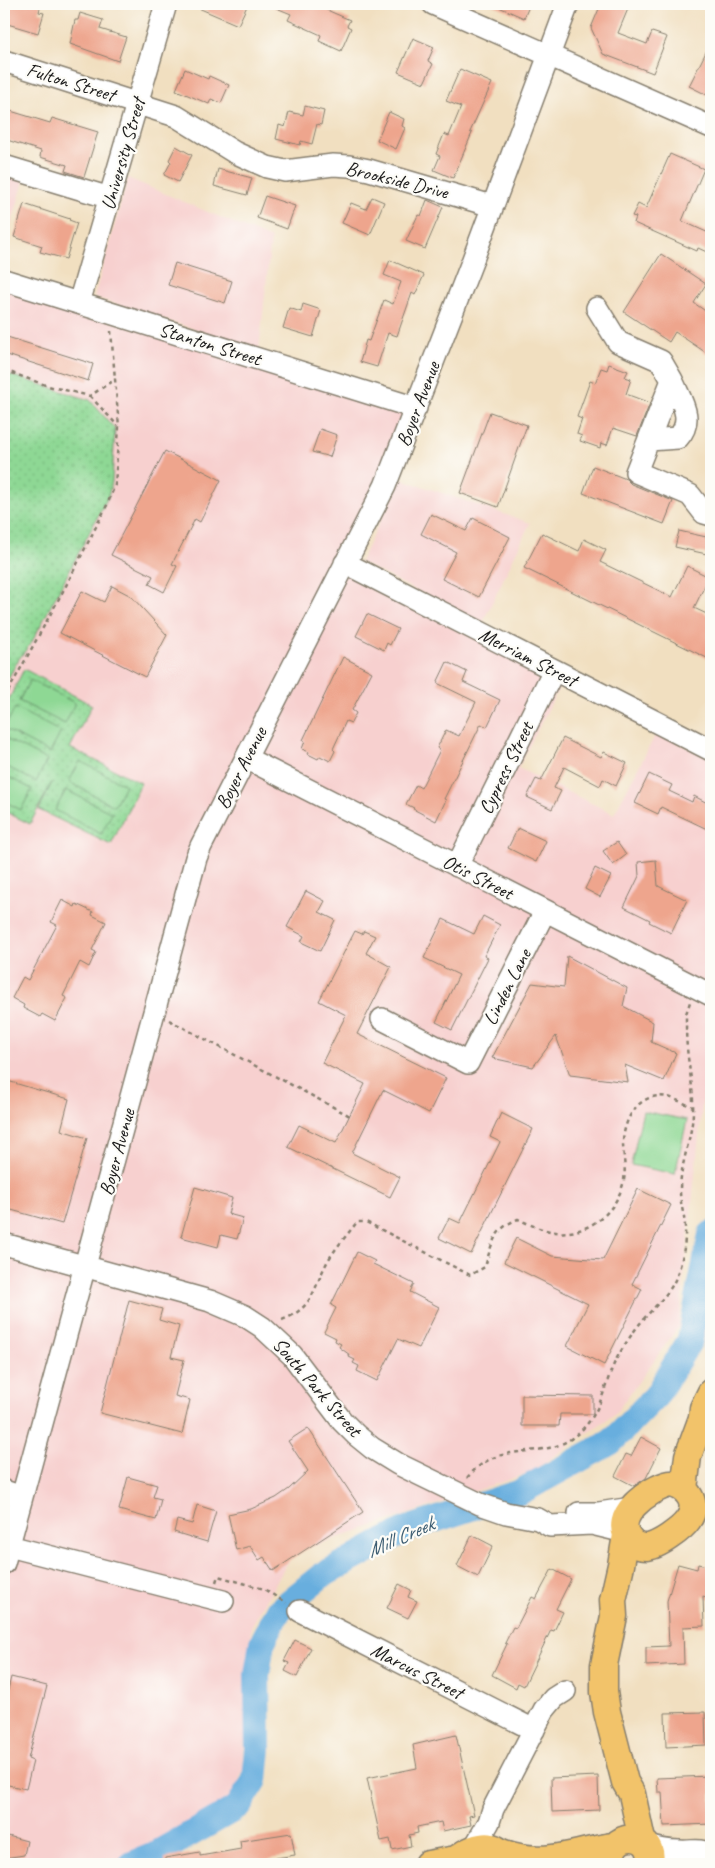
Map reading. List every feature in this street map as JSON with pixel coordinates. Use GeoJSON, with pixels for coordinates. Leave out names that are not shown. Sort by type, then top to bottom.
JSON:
{"type":"FeatureCollection","features":[{"type":"Feature","properties":{"kind":"main road"},"geometry":{"type":"LineString","coordinates":[[628,1525],[630,1541],[643,1547],[658,1544],[699,1519],[686,1493],[688,1456],[706,1415]]}},
{"type":"Feature","properties":{"kind":"main road"},"geometry":{"type":"LineString","coordinates":[[428,1864],[480,1856],[543,1860],[631,1850],[623,1814],[622,1794],[625,1782],[607,1712],[604,1692],[604,1664],[614,1616],[613,1600],[628,1525],[686,1493]]}},
{"type":"Feature","properties":{"kind":"main road"},"geometry":{"type":"LineString","coordinates":[[614,1616],[623,1603],[628,1585],[658,1544]]}},
{"type":"Feature","properties":{"kind":"main road"},"geometry":{"type":"LineString","coordinates":[[571,1864],[599,1864]]}},
{"type":"Feature","properties":{"kind":"street","name":"University Street"},"geometry":{"type":"LineString","coordinates":[[79,303],[166,4]]}},
{"type":"Feature","properties":{"kind":"street"},"geometry":{"type":"LineString","coordinates":[[433,4],[711,126]]}},
{"type":"Feature","properties":{"kind":"street","name":"Boyer Avenue"},"geometry":{"type":"LineString","coordinates":[[6,1554],[13,1494],[86,1266],[196,858],[385,486],[568,4]]}},
{"type":"Feature","properties":{"kind":"street","name":"Fulton Street"},"geometry":{"type":"LineString","coordinates":[[4,61],[137,103]]}},
{"type":"Feature","properties":{"kind":"street","name":"Brookside Drive"},"geometry":{"type":"LineString","coordinates":[[137,103],[176,116],[234,152],[267,167],[285,171],[320,165],[349,166],[369,170],[492,206]]}},
{"type":"Feature","properties":{"kind":"street"},"geometry":{"type":"LineString","coordinates":[[4,166],[110,198]]}},
{"type":"Feature","properties":{"kind":"street","name":"Stanton Street"},"geometry":{"type":"LineString","coordinates":[[4,280],[416,408]]}},
{"type":"Feature","properties":{"kind":"street"},"geometry":{"type":"LineString","coordinates":[[597,308],[618,342],[661,360],[685,411],[688,422],[684,432],[678,438],[649,440]]}},
{"type":"Feature","properties":{"kind":"street"},"geometry":{"type":"LineString","coordinates":[[672,380],[636,472],[690,494],[704,513],[711,515]]}},
{"type":"Feature","properties":{"kind":"street","name":"Merriam Street"},"geometry":{"type":"LineString","coordinates":[[345,563],[711,750]]}},
{"type":"Feature","properties":{"kind":"street","name":"Cypress Street"},"geometry":{"type":"LineString","coordinates":[[457,866],[554,670]]}},
{"type":"Feature","properties":{"kind":"street","name":"Otis Street"},"geometry":{"type":"LineString","coordinates":[[246,758],[705,991]]}},
{"type":"Feature","properties":{"kind":"street","name":"Linden Lane"},"geometry":{"type":"LineString","coordinates":[[382,1019],[468,1063],[545,911]]}},
{"type":"Feature","properties":{"kind":"street","name":"South Park Street"},"geometry":{"type":"LineString","coordinates":[[4,1244],[210,1301],[244,1316],[262,1327],[292,1355],[342,1421],[356,1435],[386,1456],[480,1504],[506,1513],[538,1518],[550,1513],[599,1512],[628,1525]]}},
{"type":"Feature","properties":{"kind":"street"},"geometry":{"type":"LineString","coordinates":[[6,1554],[218,1600]]}},
{"type":"Feature","properties":{"kind":"street","name":"Marcus Street"},"geometry":{"type":"LineString","coordinates":[[300,1612],[534,1730]]}},
{"type":"Feature","properties":{"kind":"street"},"geometry":{"type":"LineString","coordinates":[[480,1856],[492,1826],[489,1822],[493,1809],[544,1710],[554,1698],[565,1691]]}},
{"type":"Feature","properties":{"kind":"street"},"geometry":{"type":"LineString","coordinates":[[631,1850],[700,1850],[711,1855]]}},
{"type":"Feature","properties":{"kind":"street"},"geometry":{"type":"LineString","coordinates":[[673,1864],[702,1860],[711,1855]]}},
{"type":"Feature","properties":{"kind":"path"},"geometry":{"type":"LineString","coordinates":[[4,699],[107,505],[115,485],[119,427],[114,345],[111,331]]}},
{"type":"Feature","properties":{"kind":"path"},"geometry":{"type":"LineString","coordinates":[[4,370],[48,386],[90,396],[119,427]]}},
{"type":"Feature","properties":{"kind":"path"},"geometry":{"type":"LineString","coordinates":[[90,396],[115,379]]}},
{"type":"Feature","properties":{"kind":"path"},"geometry":{"type":"LineString","coordinates":[[456,1493],[468,1476],[485,1461],[507,1453],[545,1450],[560,1445],[575,1436],[586,1425],[599,1407],[617,1358],[641,1322],[668,1290],[679,1269],[685,1230],[680,1191],[693,1107],[686,1014],[705,991]]}},
{"type":"Feature","properties":{"kind":"path"},"geometry":{"type":"LineString","coordinates":[[155,1013],[350,1116]]}},
{"type":"Feature","properties":{"kind":"path"},"geometry":{"type":"LineString","coordinates":[[262,1327],[291,1317],[308,1304],[330,1257],[357,1222],[366,1222],[470,1275],[485,1267],[496,1233],[508,1223],[518,1219],[533,1227],[555,1233],[575,1231],[587,1227],[605,1216],[616,1202],[621,1190],[625,1168],[624,1130],[629,1116],[636,1106],[644,1100],[658,1096],[668,1097],[693,1107]]}},
{"type":"Feature","properties":{"kind":"path"},"geometry":{"type":"LineString","coordinates":[[218,1600],[218,1576],[264,1589],[300,1612]]}},
{"type":"Feature","properties":{"kind":"shaded area"},"geometry":{"type":"Polygon","coordinates":[[[4,172],[25,178],[4,249],[4,172]]]}},
{"type":"Feature","properties":{"kind":"shaded area"},"geometry":{"type":"Polygon","coordinates":[[[128,178],[271,239],[259,350],[94,297],[128,178]]]}},
{"type":"Feature","properties":{"kind":"shaded area"},"geometry":{"type":"Polygon","coordinates":[[[4,288],[414,416],[345,563],[561,684],[518,768],[614,814],[657,732],[711,759],[711,1022],[679,1326],[615,1414],[531,1472],[293,1553],[251,1627],[243,1769],[234,1796],[190,1825],[119,1864],[4,1864],[4,288]]]}},
{"type":"Feature","properties":{"kind":"shaded area"},"geometry":{"type":"Polygon","coordinates":[[[401,479],[530,523],[482,624],[360,562],[401,479]]]}},
{"type":"Feature","properties":{"kind":"green space"},"geometry":{"type":"Polygon","coordinates":[[[4,373],[90,400],[115,429],[112,482],[108,497],[32,642],[19,659],[4,686],[4,373]]]}},
{"type":"Feature","properties":{"kind":"green space"},"geometry":{"type":"Polygon","coordinates":[[[24,669],[92,705],[70,748],[141,783],[111,845],[39,810],[52,782],[30,824],[4,811],[4,709],[24,669]]]}},
{"type":"Feature","properties":{"kind":"green space"},"geometry":{"type":"Polygon","coordinates":[[[30,680],[75,703],[65,724],[19,701],[30,680]]]}},
{"type":"Feature","properties":{"kind":"green space"},"geometry":{"type":"Polygon","coordinates":[[[15,708],[61,732],[50,753],[4,729],[15,708]]]}},
{"type":"Feature","properties":{"kind":"green space"},"geometry":{"type":"Polygon","coordinates":[[[4,738],[47,760],[36,782],[4,765],[4,738]]]}},
{"type":"Feature","properties":{"kind":"green space"},"geometry":{"type":"Polygon","coordinates":[[[80,761],[125,785],[114,806],[69,782],[80,761]]]}},
{"type":"Feature","properties":{"kind":"green space"},"geometry":{"type":"Polygon","coordinates":[[[4,775],[32,789],[21,810],[4,801],[4,775]]]}},
{"type":"Feature","properties":{"kind":"green space"},"geometry":{"type":"Polygon","coordinates":[[[66,790],[112,813],[101,834],[55,810],[66,790]]]}},
{"type":"Feature","properties":{"kind":"green space"},"geometry":{"type":"Polygon","coordinates":[[[643,1111],[687,1120],[675,1174],[631,1165],[643,1111]]]}},
{"type":"Feature","properties":{"kind":"building"},"geometry":{"type":"Polygon","coordinates":[[[4,4],[41,4],[39,12],[44,13],[38,33],[4,23],[4,4]]]}},
{"type":"Feature","properties":{"kind":"building"},"geometry":{"type":"Polygon","coordinates":[[[189,4],[248,4],[238,25],[189,4]]]}},
{"type":"Feature","properties":{"kind":"building"},"geometry":{"type":"Polygon","coordinates":[[[267,4],[313,4],[350,20],[347,26],[351,28],[341,51],[319,41],[321,35],[288,20],[291,14],[267,4]]]}},
{"type":"Feature","properties":{"kind":"building"},"geometry":{"type":"Polygon","coordinates":[[[492,4],[530,4],[524,18],[492,4]]]}},
{"type":"Feature","properties":{"kind":"building"},"geometry":{"type":"Polygon","coordinates":[[[601,4],[630,4],[618,33],[647,44],[652,32],[667,37],[653,73],[603,54],[591,28],[601,4]]]}},
{"type":"Feature","properties":{"kind":"building"},"geometry":{"type":"Polygon","coordinates":[[[80,13],[103,20],[100,29],[126,37],[118,61],[70,44],[75,20],[78,20],[80,13]]]}},
{"type":"Feature","properties":{"kind":"building"},"geometry":{"type":"Polygon","coordinates":[[[413,38],[434,47],[428,61],[433,64],[424,83],[398,72],[413,38]]]}},
{"type":"Feature","properties":{"kind":"building"},"geometry":{"type":"Polygon","coordinates":[[[711,42],[711,97],[689,86],[711,42]]]}},
{"type":"Feature","properties":{"kind":"building"},"geometry":{"type":"Polygon","coordinates":[[[185,69],[208,79],[209,76],[229,85],[221,103],[211,99],[209,104],[176,90],[185,69]]]}},
{"type":"Feature","properties":{"kind":"building"},"geometry":{"type":"Polygon","coordinates":[[[460,69],[492,83],[470,132],[472,133],[453,178],[434,170],[440,156],[436,154],[444,134],[449,136],[461,107],[446,101],[460,69]]]}},
{"type":"Feature","properties":{"kind":"building"},"geometry":{"type":"Polygon","coordinates":[[[305,106],[324,111],[321,125],[317,124],[312,144],[301,141],[300,145],[276,139],[279,125],[285,127],[289,112],[303,115],[305,106]]]}},
{"type":"Feature","properties":{"kind":"building"},"geometry":{"type":"Polygon","coordinates":[[[4,109],[50,123],[52,118],[98,132],[84,177],[65,171],[67,165],[40,157],[41,151],[4,139],[4,109]]]}},
{"type":"Feature","properties":{"kind":"building"},"geometry":{"type":"Polygon","coordinates":[[[389,112],[404,119],[402,126],[405,128],[396,149],[377,140],[389,112]]]}},
{"type":"Feature","properties":{"kind":"building"},"geometry":{"type":"Polygon","coordinates":[[[176,146],[192,155],[178,182],[164,175],[176,146]]]}},
{"type":"Feature","properties":{"kind":"building"},"geometry":{"type":"Polygon","coordinates":[[[670,154],[704,169],[682,221],[711,234],[709,253],[698,248],[697,251],[634,223],[636,217],[632,216],[638,204],[646,208],[670,154]]]}},
{"type":"Feature","properties":{"kind":"building"},"geometry":{"type":"Polygon","coordinates":[[[218,169],[252,178],[247,195],[214,186],[218,169]]]}},
{"type":"Feature","properties":{"kind":"building"},"geometry":{"type":"Polygon","coordinates":[[[265,196],[295,206],[287,229],[257,218],[265,196]]]}},
{"type":"Feature","properties":{"kind":"building"},"geometry":{"type":"Polygon","coordinates":[[[372,197],[384,202],[370,235],[342,223],[351,203],[366,209],[372,197]]]}},
{"type":"Feature","properties":{"kind":"building"},"geometry":{"type":"Polygon","coordinates":[[[427,200],[443,207],[425,249],[406,241],[418,215],[421,216],[427,200]]]}},
{"type":"Feature","properties":{"kind":"building"},"geometry":{"type":"Polygon","coordinates":[[[24,204],[77,223],[66,259],[40,252],[42,246],[14,237],[24,204]]]}},
{"type":"Feature","properties":{"kind":"building"},"geometry":{"type":"Polygon","coordinates":[[[661,254],[706,284],[694,303],[711,315],[711,356],[675,332],[669,342],[624,312],[661,254]]]}},
{"type":"Feature","properties":{"kind":"building"},"geometry":{"type":"Polygon","coordinates":[[[390,260],[424,275],[415,295],[412,293],[397,336],[388,333],[377,367],[360,362],[366,340],[369,341],[384,300],[393,304],[401,282],[384,275],[390,260]]]}},
{"type":"Feature","properties":{"kind":"building"},"geometry":{"type":"Polygon","coordinates":[[[175,263],[232,281],[225,303],[168,285],[175,263]]]}},
{"type":"Feature","properties":{"kind":"building"},"geometry":{"type":"Polygon","coordinates":[[[303,304],[321,310],[313,337],[283,328],[289,308],[301,312],[303,304]]]}},
{"type":"Feature","properties":{"kind":"building"},"geometry":{"type":"Polygon","coordinates":[[[4,336],[93,364],[88,381],[4,354],[4,336]]]}},
{"type":"Feature","properties":{"kind":"building"},"geometry":{"type":"Polygon","coordinates":[[[609,364],[628,371],[625,377],[631,379],[626,394],[650,403],[637,436],[613,428],[607,445],[601,443],[600,448],[580,441],[582,436],[577,434],[582,419],[577,417],[590,381],[595,383],[601,368],[607,370],[609,364]]]}},
{"type":"Feature","properties":{"kind":"building"},"geometry":{"type":"Polygon","coordinates":[[[490,412],[527,425],[498,507],[460,493],[490,412]]]}},
{"type":"Feature","properties":{"kind":"building"},"geometry":{"type":"Polygon","coordinates":[[[320,429],[337,435],[330,457],[312,452],[320,429]]]}},
{"type":"Feature","properties":{"kind":"building"},"geometry":{"type":"Polygon","coordinates":[[[165,451],[221,480],[200,522],[195,519],[172,564],[177,566],[164,592],[149,584],[153,576],[111,555],[165,451]]]}},
{"type":"Feature","properties":{"kind":"building"},"geometry":{"type":"Polygon","coordinates":[[[593,466],[673,501],[664,524],[583,493],[593,466]]]}},
{"type":"Feature","properties":{"kind":"building"},"geometry":{"type":"Polygon","coordinates":[[[431,514],[466,531],[473,518],[510,537],[479,597],[442,579],[456,552],[421,534],[431,514]]]}},
{"type":"Feature","properties":{"kind":"building"},"geometry":{"type":"Polygon","coordinates":[[[679,531],[711,538],[711,555],[675,547],[679,531]]]}},
{"type":"Feature","properties":{"kind":"building"},"geometry":{"type":"Polygon","coordinates":[[[542,533],[579,551],[584,539],[606,550],[600,562],[672,597],[687,566],[709,577],[694,608],[711,616],[711,660],[524,568],[542,533]]]}},
{"type":"Feature","properties":{"kind":"building"},"geometry":{"type":"Polygon","coordinates":[[[112,586],[131,596],[167,635],[145,677],[60,633],[82,591],[104,602],[112,586]]]}},
{"type":"Feature","properties":{"kind":"building"},"geometry":{"type":"Polygon","coordinates":[[[367,614],[398,629],[390,645],[387,643],[384,650],[356,636],[367,614]]]}},
{"type":"Feature","properties":{"kind":"building"},"geometry":{"type":"Polygon","coordinates":[[[343,657],[372,672],[352,710],[356,713],[351,723],[346,721],[333,749],[335,751],[330,761],[320,756],[318,759],[302,749],[305,741],[303,740],[343,657]]]}},
{"type":"Feature","properties":{"kind":"building"},"geometry":{"type":"Polygon","coordinates":[[[447,662],[467,672],[463,682],[500,700],[487,727],[481,724],[444,799],[446,800],[436,821],[406,804],[416,785],[421,788],[440,750],[437,748],[446,730],[459,736],[476,702],[437,683],[447,662]]]}},
{"type":"Feature","properties":{"kind":"building"},"geometry":{"type":"Polygon","coordinates":[[[563,738],[601,757],[604,752],[627,763],[616,786],[603,779],[600,786],[564,767],[554,788],[561,791],[552,809],[527,797],[536,779],[541,781],[563,738]]]}},
{"type":"Feature","properties":{"kind":"building"},"geometry":{"type":"Polygon","coordinates":[[[649,774],[672,785],[669,791],[692,802],[694,796],[711,805],[711,820],[707,829],[661,807],[658,814],[635,803],[649,774]]]}},
{"type":"Feature","properties":{"kind":"building"},"geometry":{"type":"Polygon","coordinates":[[[518,828],[546,841],[536,862],[508,848],[518,828]]]}},
{"type":"Feature","properties":{"kind":"building"},"geometry":{"type":"Polygon","coordinates":[[[617,842],[626,855],[613,865],[603,851],[617,842]]]}},
{"type":"Feature","properties":{"kind":"building"},"geometry":{"type":"Polygon","coordinates":[[[656,860],[658,886],[687,900],[671,933],[624,907],[639,876],[638,862],[656,860]]]}},
{"type":"Feature","properties":{"kind":"building"},"geometry":{"type":"Polygon","coordinates":[[[595,868],[611,876],[600,897],[585,889],[595,868]]]}},
{"type":"Feature","properties":{"kind":"building"},"geometry":{"type":"Polygon","coordinates":[[[306,891],[325,901],[319,912],[335,920],[320,951],[301,942],[304,936],[287,927],[306,891]]]}},
{"type":"Feature","properties":{"kind":"building"},"geometry":{"type":"Polygon","coordinates":[[[62,900],[75,907],[76,904],[93,912],[92,915],[106,922],[92,950],[96,952],[89,967],[80,962],[63,996],[67,998],[55,1021],[42,1014],[40,1017],[23,1008],[24,1005],[12,998],[23,977],[28,980],[57,925],[51,922],[62,900]]]}},
{"type":"Feature","properties":{"kind":"building"},"geometry":{"type":"Polygon","coordinates":[[[483,916],[500,925],[484,956],[488,958],[452,1030],[436,1022],[459,975],[424,958],[443,919],[474,934],[483,916]]]}},
{"type":"Feature","properties":{"kind":"building"},"geometry":{"type":"Polygon","coordinates":[[[355,931],[362,934],[364,931],[375,936],[366,953],[391,967],[357,1034],[446,1078],[429,1113],[383,1090],[352,1153],[400,1177],[390,1197],[288,1147],[299,1125],[336,1143],[365,1084],[322,1063],[346,1015],[319,1001],[355,931]]]}},
{"type":"Feature","properties":{"kind":"building"},"geometry":{"type":"Polygon","coordinates":[[[567,956],[627,988],[623,1006],[653,1022],[651,1042],[676,1053],[664,1081],[625,1065],[628,1082],[570,1075],[556,1036],[533,1067],[492,1058],[532,983],[564,987],[567,956]]]}},
{"type":"Feature","properties":{"kind":"building"},"geometry":{"type":"Polygon","coordinates":[[[4,1080],[69,1099],[61,1130],[87,1138],[62,1224],[4,1208],[4,1080]]]}},
{"type":"Feature","properties":{"kind":"building"},"geometry":{"type":"Polygon","coordinates":[[[501,1113],[533,1129],[471,1254],[439,1238],[449,1218],[460,1223],[500,1142],[490,1137],[501,1113]]]}},
{"type":"Feature","properties":{"kind":"building"},"geometry":{"type":"Polygon","coordinates":[[[195,1187],[232,1198],[228,1214],[243,1218],[237,1239],[221,1235],[218,1247],[181,1237],[195,1187]]]}},
{"type":"Feature","properties":{"kind":"building"},"geometry":{"type":"Polygon","coordinates":[[[638,1189],[671,1205],[632,1284],[642,1289],[604,1365],[567,1346],[588,1304],[504,1262],[516,1238],[552,1256],[603,1260],[638,1189]]]}},
{"type":"Feature","properties":{"kind":"building"},"geometry":{"type":"Polygon","coordinates":[[[357,1252],[375,1261],[373,1264],[414,1284],[410,1292],[439,1307],[419,1348],[398,1339],[377,1381],[357,1371],[359,1366],[353,1363],[355,1360],[339,1347],[341,1344],[335,1341],[336,1338],[324,1332],[336,1308],[331,1305],[357,1252]]]}},
{"type":"Feature","properties":{"kind":"building"},"geometry":{"type":"Polygon","coordinates":[[[129,1300],[162,1309],[159,1320],[179,1326],[171,1357],[184,1360],[175,1396],[190,1400],[182,1434],[100,1413],[129,1300]]]}},
{"type":"Feature","properties":{"kind":"building"},"geometry":{"type":"Polygon","coordinates":[[[522,1395],[593,1396],[593,1414],[560,1414],[559,1426],[522,1426],[522,1395]]]}},
{"type":"Feature","properties":{"kind":"building"},"geometry":{"type":"Polygon","coordinates":[[[308,1428],[363,1512],[273,1571],[264,1557],[259,1560],[250,1546],[236,1550],[228,1514],[251,1509],[276,1498],[289,1489],[308,1471],[288,1441],[308,1428]]]}},
{"type":"Feature","properties":{"kind":"building"},"geometry":{"type":"Polygon","coordinates":[[[641,1437],[661,1448],[646,1478],[634,1486],[615,1476],[626,1454],[631,1456],[641,1437]]]}},
{"type":"Feature","properties":{"kind":"building"},"geometry":{"type":"Polygon","coordinates":[[[128,1477],[157,1485],[153,1497],[161,1499],[156,1520],[119,1510],[128,1477]]]}},
{"type":"Feature","properties":{"kind":"building"},"geometry":{"type":"Polygon","coordinates":[[[197,1505],[216,1511],[207,1542],[174,1532],[177,1520],[192,1524],[197,1505]]]}},
{"type":"Feature","properties":{"kind":"building"},"geometry":{"type":"Polygon","coordinates":[[[472,1535],[493,1546],[478,1577],[457,1566],[472,1535]]]}},
{"type":"Feature","properties":{"kind":"building"},"geometry":{"type":"Polygon","coordinates":[[[678,1564],[697,1569],[698,1564],[711,1567],[711,1599],[703,1596],[704,1626],[683,1627],[684,1664],[646,1666],[646,1647],[669,1646],[667,1601],[678,1564]]]}},
{"type":"Feature","properties":{"kind":"building"},"geometry":{"type":"Polygon","coordinates":[[[552,1569],[571,1579],[556,1609],[563,1612],[554,1631],[551,1630],[524,1686],[518,1683],[516,1688],[492,1675],[513,1627],[516,1628],[532,1597],[536,1599],[552,1569]]]}},
{"type":"Feature","properties":{"kind":"building"},"geometry":{"type":"Polygon","coordinates":[[[399,1584],[411,1590],[408,1597],[417,1601],[408,1618],[387,1608],[399,1584]]]}},
{"type":"Feature","properties":{"kind":"building"},"geometry":{"type":"Polygon","coordinates":[[[295,1640],[311,1648],[297,1677],[285,1671],[289,1663],[284,1661],[295,1640]]]}},
{"type":"Feature","properties":{"kind":"building"},"geometry":{"type":"Polygon","coordinates":[[[11,1677],[47,1686],[28,1759],[33,1761],[26,1789],[4,1784],[4,1707],[11,1677]]]}},
{"type":"Feature","properties":{"kind":"building"},"geometry":{"type":"Polygon","coordinates":[[[705,1712],[706,1745],[666,1747],[665,1713],[705,1712]]]}},
{"type":"Feature","properties":{"kind":"building"},"geometry":{"type":"Polygon","coordinates":[[[456,1735],[474,1815],[469,1816],[471,1825],[443,1831],[441,1822],[417,1827],[418,1833],[409,1835],[411,1846],[392,1850],[390,1839],[381,1841],[367,1778],[417,1768],[413,1745],[456,1735]]]}},
{"type":"Feature","properties":{"kind":"building"},"geometry":{"type":"Polygon","coordinates":[[[598,1776],[599,1810],[552,1812],[551,1778],[598,1776]]]}},
{"type":"Feature","properties":{"kind":"building"},"geometry":{"type":"Polygon","coordinates":[[[711,1776],[711,1824],[664,1826],[662,1792],[658,1792],[657,1778],[711,1776]]]}},
{"type":"Feature","properties":{"kind":"building"},"geometry":{"type":"Polygon","coordinates":[[[291,1833],[295,1855],[238,1864],[165,1864],[165,1858],[200,1852],[200,1856],[241,1849],[240,1841],[291,1833]]]}},
{"type":"Feature","properties":{"kind":"building"},"geometry":{"type":"Polygon","coordinates":[[[4,1835],[27,1841],[24,1855],[4,1858],[4,1835]]]}},
{"type":"Feature","properties":{"kind":"waterway","name":"Mill Creek"},"geometry":{"type":"LineString","coordinates":[[132,1864],[152,1856],[238,1807],[255,1780],[258,1749],[257,1675],[262,1643],[279,1610],[321,1576],[407,1529],[520,1492],[611,1442],[656,1396],[690,1340],[711,1234]]}}]}
